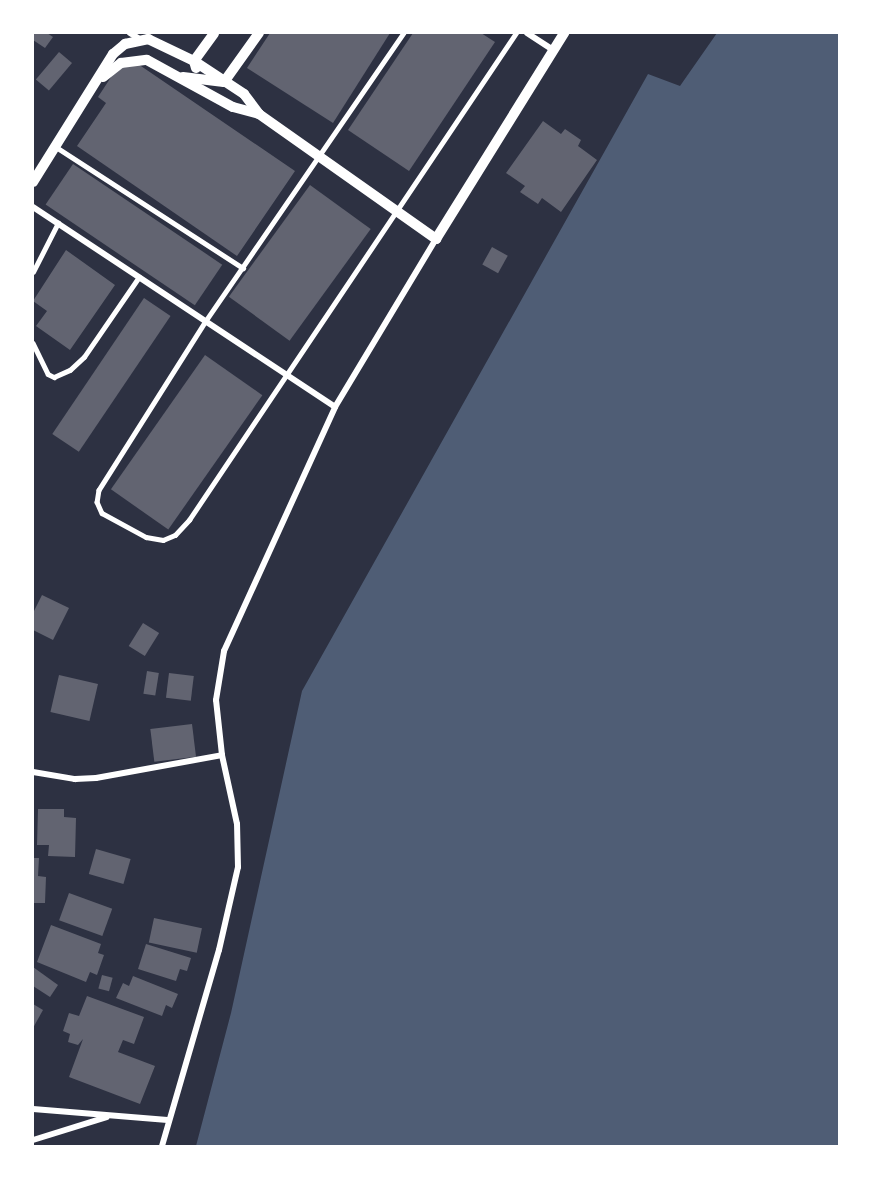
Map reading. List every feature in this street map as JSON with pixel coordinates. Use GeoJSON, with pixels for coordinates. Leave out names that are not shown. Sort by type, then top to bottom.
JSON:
{"type":"FeatureCollection","features":[{"type":"Feature","properties":{"kind":"street"},"geometry":{"type":"LineString","coordinates":[[194,61],[214,33]]}},
{"type":"Feature","properties":{"kind":"street"},"geometry":{"type":"LineString","coordinates":[[224,82],[259,33]]}},
{"type":"Feature","properties":{"kind":"street"},"geometry":{"type":"LineString","coordinates":[[526,33],[553,50]]}},
{"type":"Feature","properties":{"kind":"street"},"geometry":{"type":"LineString","coordinates":[[162,1146],[235,885],[237,824],[222,755],[216,700],[224,651],[335,407],[435,239],[564,33]]}},
{"type":"Feature","properties":{"kind":"street"},"geometry":{"type":"LineString","coordinates":[[33,182],[113,54],[134,36],[159,42],[194,61],[244,94],[259,114]]}},
{"type":"Feature","properties":{"kind":"street"},"geometry":{"type":"LineString","coordinates":[[98,81],[121,63],[140,59],[180,77],[207,94],[259,114],[435,239]]}},
{"type":"Feature","properties":{"kind":"street"},"geometry":{"type":"LineString","coordinates":[[194,61],[207,94]]}},
{"type":"Feature","properties":{"kind":"street"},"geometry":{"type":"LineString","coordinates":[[180,77],[224,82]]}},
{"type":"Feature","properties":{"kind":"street"},"geometry":{"type":"LineString","coordinates":[[33,207],[335,407]]}},
{"type":"Feature","properties":{"kind":"street"},"geometry":{"type":"LineString","coordinates":[[33,772],[75,779],[96,778],[222,755]]}},
{"type":"Feature","properties":{"kind":"street"},"geometry":{"type":"LineString","coordinates":[[33,1109],[168,1120]]}},
{"type":"Feature","properties":{"kind":"street"},"geometry":{"type":"LineString","coordinates":[[33,1140],[110,1116]]}},
{"type":"Feature","properties":{"kind":"lane"},"geometry":{"type":"LineString","coordinates":[[404,33],[321,158],[206,321],[99,490],[96,502],[102,513],[146,537],[163,540],[175,535],[287,375],[516,33]]}},
{"type":"Feature","properties":{"kind":"lane"},"geometry":{"type":"LineString","coordinates":[[55,146],[243,268]]}},
{"type":"Feature","properties":{"kind":"lane"},"geometry":{"type":"LineString","coordinates":[[33,272],[58,223]]}},
{"type":"Feature","properties":{"kind":"lane"},"geometry":{"type":"LineString","coordinates":[[33,343],[48,374],[54,376],[70,370],[84,357],[139,277]]}},
{"type":"Feature","properties":{"kind":"water"},"geometry":{"type":"Polygon","coordinates":[[[717,33],[839,33],[839,1146],[196,1146],[231,1013],[302,691],[648,74],[680,86],[717,33]]]}},
{"type":"Feature","properties":{"kind":"building"},"geometry":{"type":"Polygon","coordinates":[[[33,33],[47,33],[53,37],[45,48],[33,40],[33,33]]]}},
{"type":"Feature","properties":{"kind":"building"},"geometry":{"type":"Polygon","coordinates":[[[270,33],[390,33],[333,123],[247,68],[270,33]]]}},
{"type":"Feature","properties":{"kind":"building"},"geometry":{"type":"Polygon","coordinates":[[[413,33],[481,33],[495,42],[409,171],[348,130],[413,33]]]}},
{"type":"Feature","properties":{"kind":"building"},"geometry":{"type":"Polygon","coordinates":[[[59,52],[72,63],[49,91],[36,80],[59,52]]]}},
{"type":"Feature","properties":{"kind":"building"},"geometry":{"type":"Polygon","coordinates":[[[138,64],[295,171],[237,256],[77,146],[106,103],[98,97],[117,68],[138,64]]]}},
{"type":"Feature","properties":{"kind":"building"},"geometry":{"type":"Polygon","coordinates":[[[543,121],[561,134],[565,129],[581,140],[578,146],[597,160],[561,212],[542,198],[538,204],[520,192],[525,186],[506,173],[543,121]]]}},
{"type":"Feature","properties":{"kind":"building"},"geometry":{"type":"Polygon","coordinates":[[[73,164],[222,265],[195,305],[46,205],[73,164]]]}},
{"type":"Feature","properties":{"kind":"building"},"geometry":{"type":"Polygon","coordinates":[[[310,185],[371,229],[290,341],[229,297],[310,185]]]}},
{"type":"Feature","properties":{"kind":"building"},"geometry":{"type":"Polygon","coordinates":[[[492,247],[508,256],[498,273],[482,264],[492,247]]]}},
{"type":"Feature","properties":{"kind":"building"},"geometry":{"type":"Polygon","coordinates":[[[66,250],[115,285],[70,350],[36,326],[47,311],[33,301],[66,250]]]}},
{"type":"Feature","properties":{"kind":"building"},"geometry":{"type":"Polygon","coordinates":[[[144,298],[171,316],[79,452],[52,434],[144,298]]]}},
{"type":"Feature","properties":{"kind":"building"},"geometry":{"type":"Polygon","coordinates":[[[205,355],[262,395],[168,529],[111,489],[205,355]]]}},
{"type":"Feature","properties":{"kind":"building"},"geometry":{"type":"Polygon","coordinates":[[[42,595],[69,608],[53,640],[33,630],[33,613],[42,595]]]}},
{"type":"Feature","properties":{"kind":"building"},"geometry":{"type":"Polygon","coordinates":[[[143,623],[159,633],[145,656],[129,646],[143,623]]]}},
{"type":"Feature","properties":{"kind":"building"},"geometry":{"type":"Polygon","coordinates":[[[147,671],[159,673],[155,696],[143,694],[147,671]]]}},
{"type":"Feature","properties":{"kind":"building"},"geometry":{"type":"Polygon","coordinates":[[[169,673],[194,676],[191,701],[166,698],[169,673]]]}},
{"type":"Feature","properties":{"kind":"building"},"geometry":{"type":"Polygon","coordinates":[[[59,675],[98,684],[89,721],[50,712],[59,675]]]}},
{"type":"Feature","properties":{"kind":"building"},"geometry":{"type":"Polygon","coordinates":[[[192,724],[196,757],[154,762],[150,729],[192,724]]]}},
{"type":"Feature","properties":{"kind":"building"},"geometry":{"type":"Polygon","coordinates":[[[38,809],[64,809],[64,817],[76,818],[75,857],[48,856],[49,845],[37,845],[38,809]]]}},
{"type":"Feature","properties":{"kind":"building"},"geometry":{"type":"Polygon","coordinates":[[[96,849],[131,859],[123,884],[89,874],[96,849]]]}},
{"type":"Feature","properties":{"kind":"building"},"geometry":{"type":"Polygon","coordinates":[[[33,858],[39,858],[38,876],[46,877],[45,903],[33,903],[33,858]]]}},
{"type":"Feature","properties":{"kind":"building"},"geometry":{"type":"Polygon","coordinates":[[[69,893],[112,909],[102,936],[59,920],[69,893]]]}},
{"type":"Feature","properties":{"kind":"building"},"geometry":{"type":"Polygon","coordinates":[[[154,918],[202,928],[197,953],[149,942],[154,918]]]}},
{"type":"Feature","properties":{"kind":"building"},"geometry":{"type":"Polygon","coordinates":[[[51,925],[101,944],[98,953],[104,955],[97,975],[90,972],[86,982],[37,962],[51,925]]]}},
{"type":"Feature","properties":{"kind":"building"},"geometry":{"type":"Polygon","coordinates":[[[146,944],[191,958],[187,971],[180,969],[176,981],[138,969],[146,944]]]}},
{"type":"Feature","properties":{"kind":"building"},"geometry":{"type":"Polygon","coordinates":[[[33,967],[58,985],[50,997],[33,986],[33,967]]]}},
{"type":"Feature","properties":{"kind":"building"},"geometry":{"type":"Polygon","coordinates":[[[102,975],[113,978],[109,991],[98,989],[102,975]]]}},
{"type":"Feature","properties":{"kind":"building"},"geometry":{"type":"Polygon","coordinates":[[[133,976],[178,994],[172,1008],[166,1005],[162,1016],[116,998],[123,983],[129,986],[133,976]]]}},
{"type":"Feature","properties":{"kind":"building"},"geometry":{"type":"Polygon","coordinates":[[[87,996],[144,1017],[134,1044],[123,1040],[118,1052],[155,1066],[140,1104],[69,1077],[83,1039],[78,1045],[68,1042],[70,1034],[63,1031],[69,1013],[79,1016],[87,996]]]}},
{"type":"Feature","properties":{"kind":"building"},"geometry":{"type":"Polygon","coordinates":[[[33,1004],[43,1010],[33,1028],[33,1004]]]}}]}
